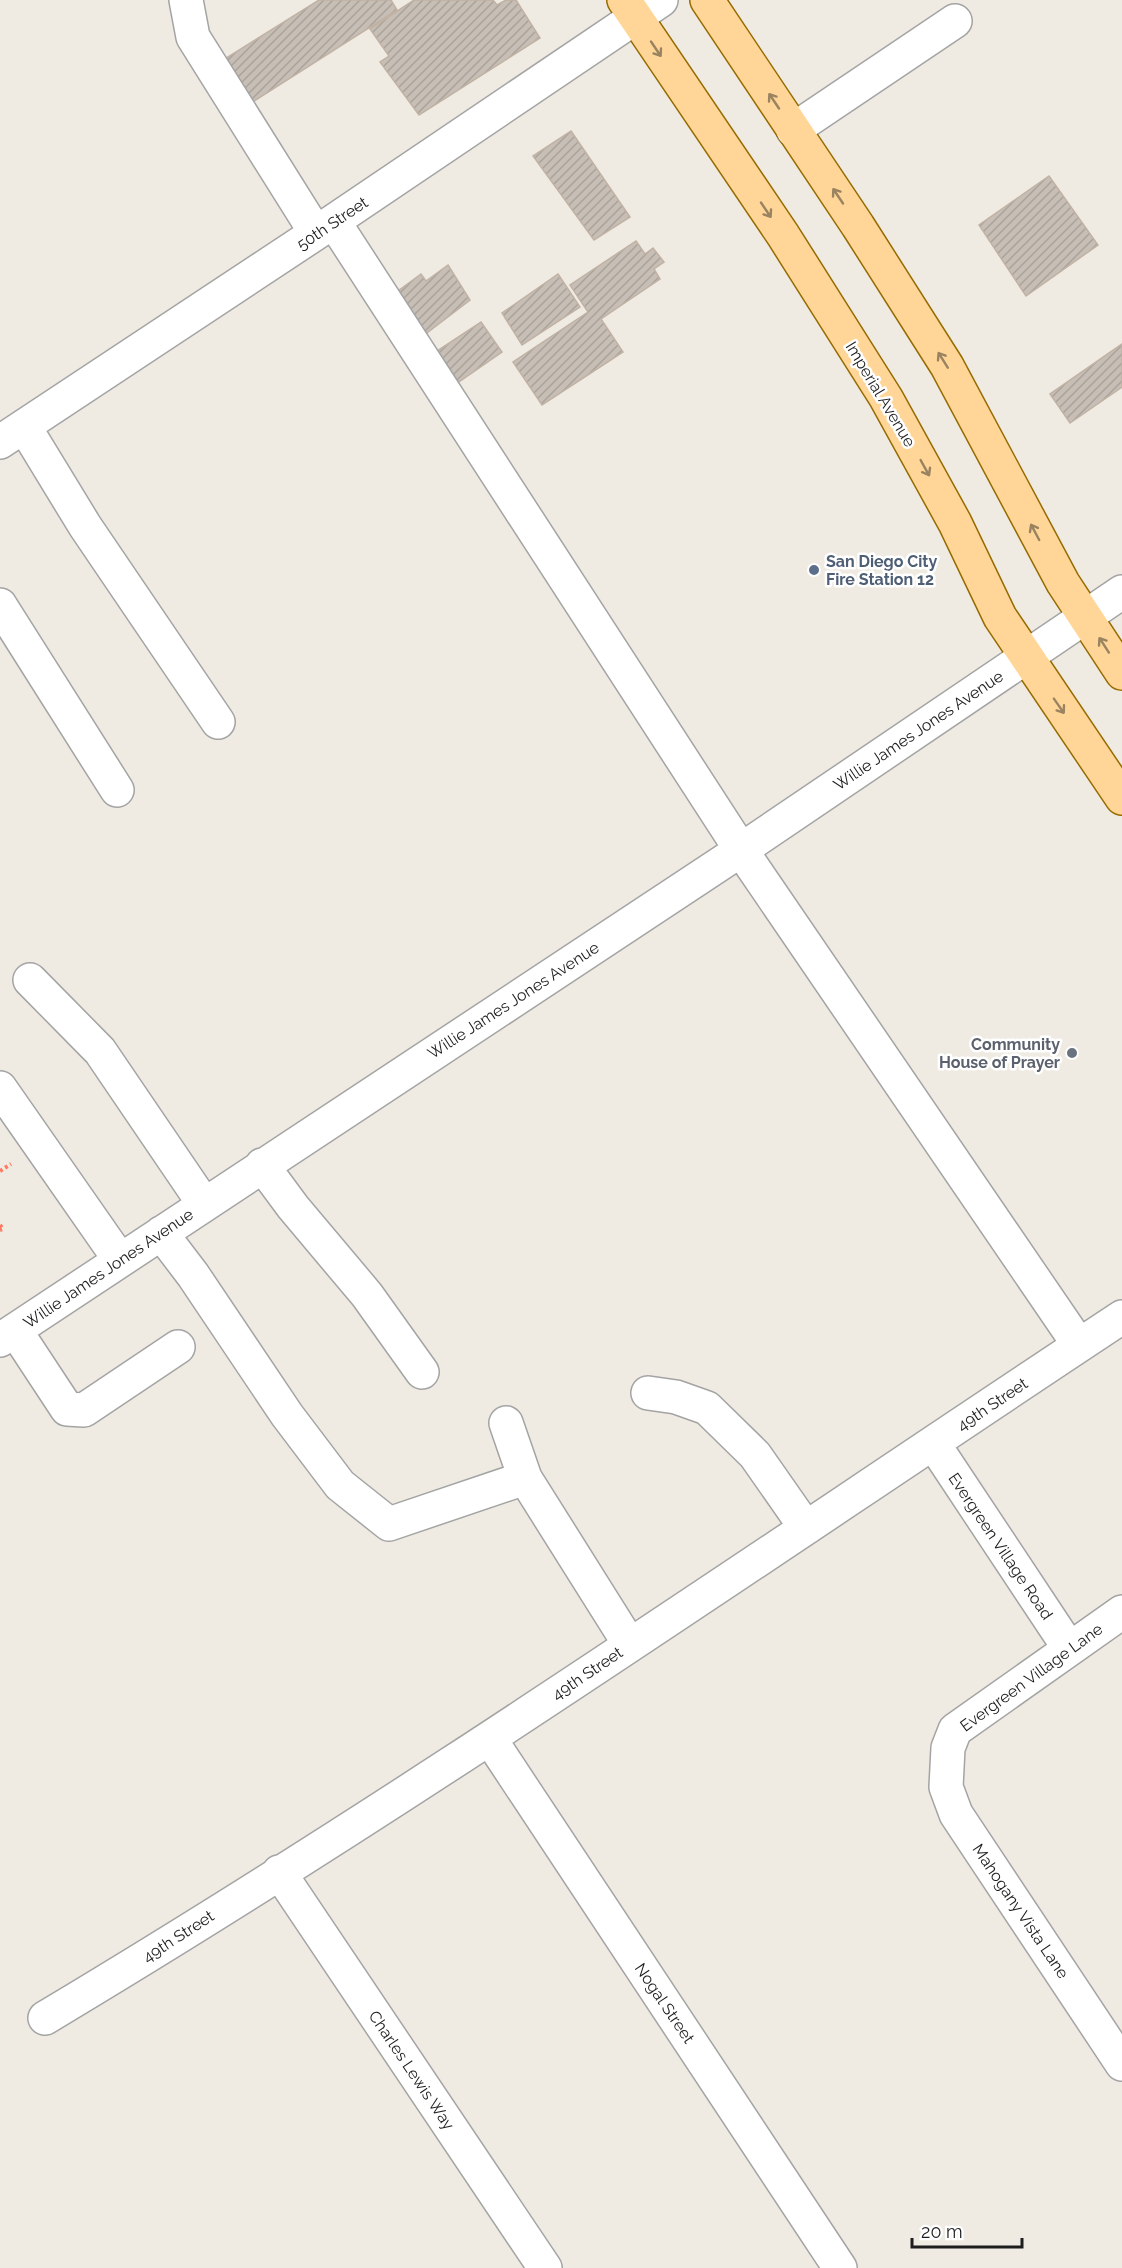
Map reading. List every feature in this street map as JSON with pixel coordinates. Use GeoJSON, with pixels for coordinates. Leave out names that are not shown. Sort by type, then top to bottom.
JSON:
{"type":"FeatureCollection","features":[{"type":"Feature","properties":{"kind":"main road"},"geometry":{"type":"LineString","coordinates":[[706,0],[947,366],[1063,584],[1122,673]]}},
{"type":"Feature","properties":{"kind":"main road","name":"Imperial Avenue"},"geometry":{"type":"LineString","coordinates":[[640,6],[886,398],[954,523],[1000,617],[1122,798]]}},
{"type":"Feature","properties":{"kind":"street"},"geometry":{"type":"LineString","coordinates":[[186,0],[193,37],[325,228],[741,850],[1079,1345]]}},
{"type":"Feature","properties":{"kind":"street","name":"50th Street"},"geometry":{"type":"LineString","coordinates":[[12,434],[325,228],[640,6]]}},
{"type":"Feature","properties":{"kind":"street"},"geometry":{"type":"LineString","coordinates":[[793,130],[955,21]]}},
{"type":"Feature","properties":{"kind":"street"},"geometry":{"type":"LineString","coordinates":[[12,434],[85,526],[218,722]]}},
{"type":"Feature","properties":{"kind":"street","name":"Willie James Jones Avenue"},"geometry":{"type":"LineString","coordinates":[[8,1335],[741,850],[1122,592]]}},
{"type":"Feature","properties":{"kind":"street"},"geometry":{"type":"LineString","coordinates":[[0,605],[117,790]]}},
{"type":"Feature","properties":{"kind":"street"},"geometry":{"type":"LineString","coordinates":[[30,980],[100,1050],[204,1204]]}},
{"type":"Feature","properties":{"kind":"street"},"geometry":{"type":"LineString","coordinates":[[0,1088],[120,1260]]}},
{"type":"Feature","properties":{"kind":"street"},"geometry":{"type":"LineString","coordinates":[[262,1165],[293,1207],[367,1295],[422,1372]]}},
{"type":"Feature","properties":{"kind":"street"},"geometry":{"type":"LineString","coordinates":[[161,1233],[193,1275],[287,1415],[340,1485],[389,1524],[525,1478]]}},
{"type":"Feature","properties":{"kind":"street","name":"49th Street"},"geometry":{"type":"LineString","coordinates":[[45,2018],[490,1739],[1122,1317]]}},
{"type":"Feature","properties":{"kind":"street"},"geometry":{"type":"LineString","coordinates":[[8,1335],[67,1409],[84,1410],[178,1347]]}},
{"type":"Feature","properties":{"kind":"street"},"geometry":{"type":"LineString","coordinates":[[648,1393],[676,1397],[707,1408],[755,1455],[806,1528]]}},
{"type":"Feature","properties":{"kind":"street"},"geometry":{"type":"LineString","coordinates":[[507,1423],[525,1478],[630,1645]]}},
{"type":"Feature","properties":{"kind":"street","name":"Evergreen Village Road"},"geometry":{"type":"LineString","coordinates":[[933,1443],[1069,1648]]}},
{"type":"Feature","properties":{"kind":"street","name":"Evergreen Village Lane"},"geometry":{"type":"LineString","coordinates":[[948,1748],[955,1730],[1122,1612]]}},
{"type":"Feature","properties":{"kind":"street","name":"Nogal Street"},"geometry":{"type":"LineString","coordinates":[[490,1739],[840,2268]]}},
{"type":"Feature","properties":{"kind":"street","name":"Mahogany Vista Lane"},"geometry":{"type":"LineString","coordinates":[[948,1748],[946,1787],[956,1814],[1122,2064]]}},
{"type":"Feature","properties":{"kind":"street","name":"Charles Lewis Way"},"geometry":{"type":"LineString","coordinates":[[279,1872],[545,2268]]}},
{"type":"Feature","properties":{"kind":"path"},"geometry":{"type":"LineString","coordinates":[[0,1225],[3,1228],[0,1230]]}},
{"type":"Feature","properties":{"kind":"building"},"geometry":{"type":"Polygon","coordinates":[[[319,0],[391,0],[397,10],[248,105],[220,62],[319,0]]]}},
{"type":"Feature","properties":{"kind":"building"},"geometry":{"type":"Polygon","coordinates":[[[414,0],[493,0],[497,5],[506,0],[516,0],[540,38],[419,115],[380,62],[389,56],[370,29],[414,0]]]}},
{"type":"Feature","properties":{"kind":"building"},"geometry":{"type":"Polygon","coordinates":[[[571,131],[630,217],[594,240],[533,156],[571,131]]]}},
{"type":"Feature","properties":{"kind":"building"},"geometry":{"type":"Polygon","coordinates":[[[1049,176],[1098,245],[1026,296],[979,225],[1049,176]]]}},
{"type":"Feature","properties":{"kind":"building"},"geometry":{"type":"Polygon","coordinates":[[[636,241],[645,254],[653,248],[664,262],[654,269],[660,279],[601,319],[623,352],[542,405],[513,362],[588,312],[570,285],[636,241]]]}},
{"type":"Feature","properties":{"kind":"building"},"geometry":{"type":"Polygon","coordinates":[[[448,265],[470,300],[423,336],[394,294],[421,274],[426,281],[448,265]]]}},
{"type":"Feature","properties":{"kind":"building"},"geometry":{"type":"Polygon","coordinates":[[[558,274],[580,307],[522,345],[502,313],[558,274]]]}},
{"type":"Feature","properties":{"kind":"building"},"geometry":{"type":"Polygon","coordinates":[[[481,322],[502,352],[456,384],[434,353],[481,322]]]}},
{"type":"Feature","properties":{"kind":"building"},"geometry":{"type":"Polygon","coordinates":[[[1122,344],[1122,387],[1070,423],[1050,394],[1122,344]]]}},
{"type":"Feature","properties":{"kind":"place","name":"San Diego City Fire Station 12"},"geometry":{"type":"Point","coordinates":[814,570]}},
{"type":"Feature","properties":{"kind":"place","name":"Community House of Prayer"},"geometry":{"type":"Point","coordinates":[1072,1053]}}]}
